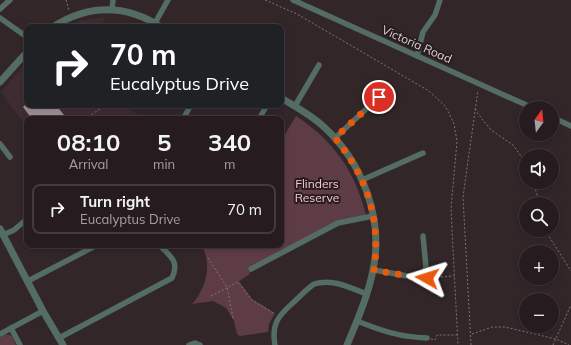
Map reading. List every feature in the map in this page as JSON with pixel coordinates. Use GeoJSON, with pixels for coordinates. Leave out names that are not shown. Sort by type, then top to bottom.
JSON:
{"type":"FeatureCollection","features":[{"type":"Feature","properties":{"kind":"street"},"geometry":{"type":"LineString","coordinates":[[0,9],[10,0]]}},
{"type":"Feature","properties":{"kind":"street"},"geometry":{"type":"LineString","coordinates":[[112,9],[113,0]]}},
{"type":"Feature","properties":{"kind":"street"},"geometry":{"type":"LineString","coordinates":[[154,22],[168,0]]}},
{"type":"Feature","properties":{"kind":"street","name":"Victoria Road"},"geometry":{"type":"LineString","coordinates":[[293,0],[519,102]]}},
{"type":"Feature","properties":{"kind":"street"},"geometry":{"type":"LineString","coordinates":[[418,56],[423,32],[434,16],[440,0]]}},
{"type":"Feature","properties":{"kind":"street"},"geometry":{"type":"LineString","coordinates":[[58,24],[72,16],[84,12],[112,9],[141,16],[157,24]]}},
{"type":"Feature","properties":{"kind":"street"},"geometry":{"type":"LineString","coordinates":[[2,22],[24,35]]}},
{"type":"Feature","properties":{"kind":"street"},"geometry":{"type":"LineString","coordinates":[[0,82],[24,55]]}},
{"type":"Feature","properties":{"kind":"street"},"geometry":{"type":"LineString","coordinates":[[295,106],[320,65]]}},
{"type":"Feature","properties":{"kind":"street"},"geometry":{"type":"LineString","coordinates":[[335,138],[379,97]]}},
{"type":"Feature","properties":{"kind":"street"},"geometry":{"type":"LineString","coordinates":[[284,100],[309,115],[335,138],[351,159],[368,195],[376,238],[374,270],[367,294],[347,345]]}},
{"type":"Feature","properties":{"kind":"street"},"geometry":{"type":"LineString","coordinates":[[559,120],[571,126]]}},
{"type":"Feature","properties":{"kind":"street"},"geometry":{"type":"LineString","coordinates":[[0,144],[10,157]]}},
{"type":"Feature","properties":{"kind":"street"},"geometry":{"type":"LineString","coordinates":[[362,180],[423,153]]}},
{"type":"Feature","properties":{"kind":"street"},"geometry":{"type":"LineString","coordinates":[[251,269],[338,224],[373,216]]}},
{"type":"Feature","properties":{"kind":"street"},"geometry":{"type":"LineString","coordinates":[[24,222],[14,230],[2,232],[43,311],[63,345]]}},
{"type":"Feature","properties":{"kind":"street"},"geometry":{"type":"LineString","coordinates":[[374,270],[413,277],[423,276],[426,267],[423,236]]}},
{"type":"Feature","properties":{"kind":"street"},"geometry":{"type":"LineString","coordinates":[[28,281],[91,248]]}},
{"type":"Feature","properties":{"kind":"street"},"geometry":{"type":"LineString","coordinates":[[59,338],[172,278],[175,263],[172,257],[162,248]]}},
{"type":"Feature","properties":{"kind":"street"},"geometry":{"type":"LineString","coordinates":[[275,345],[275,325],[279,316],[309,287],[320,282],[335,283],[367,294]]}},
{"type":"Feature","properties":{"kind":"street"},"geometry":{"type":"LineString","coordinates":[[0,334],[43,311]]}},
{"type":"Feature","properties":{"kind":"street"},"geometry":{"type":"LineString","coordinates":[[357,321],[386,332],[427,338]]}},
{"type":"Feature","properties":{"kind":"street"},"geometry":{"type":"LineString","coordinates":[[11,328],[20,345]]}},
{"type":"Feature","properties":{"kind":"street"},"geometry":{"type":"LineString","coordinates":[[189,345],[195,343],[200,345]]}},
{"type":"Feature","properties":{"kind":"path"},"geometry":{"type":"LineString","coordinates":[[66,0],[69,11]]}},
{"type":"Feature","properties":{"kind":"path"},"geometry":{"type":"LineString","coordinates":[[265,0],[297,14],[429,91],[445,106],[454,124],[456,141],[451,209],[458,345]]}},
{"type":"Feature","properties":{"kind":"path"},"geometry":{"type":"LineString","coordinates":[[471,345],[463,197],[479,84]]}},
{"type":"Feature","properties":{"kind":"path"},"geometry":{"type":"LineString","coordinates":[[90,116],[102,108]]}},
{"type":"Feature","properties":{"kind":"path"},"geometry":{"type":"LineString","coordinates":[[475,109],[491,130],[513,145],[519,153]]}},
{"type":"Feature","properties":{"kind":"path"},"geometry":{"type":"LineString","coordinates":[[549,237],[571,271]]}},
{"type":"Feature","properties":{"kind":"path"},"geometry":{"type":"LineString","coordinates":[[208,258],[227,287],[233,318]]}},
{"type":"Feature","properties":{"kind":"path"},"geometry":{"type":"LineString","coordinates":[[423,276],[427,278],[454,276]]}},
{"type":"Feature","properties":{"kind":"path"},"geometry":{"type":"LineString","coordinates":[[211,296],[238,282],[252,300],[279,316]]}},
{"type":"Feature","properties":{"kind":"path"},"geometry":{"type":"LineString","coordinates":[[553,345],[571,304]]}},
{"type":"Feature","properties":{"kind":"path"},"geometry":{"type":"LineString","coordinates":[[471,334],[475,334],[492,327],[505,327],[556,338],[568,345]]}},
{"type":"Feature","properties":{"kind":"path"},"geometry":{"type":"LineString","coordinates":[[427,338],[435,340],[437,335],[458,335]]}},
{"type":"Feature","properties":{"kind":"shaded area"},"geometry":{"type":"Polygon","coordinates":[[[104,17],[103,24],[74,24],[80,21],[104,17]]]}},
{"type":"Feature","properties":{"kind":"shaded area"},"geometry":{"type":"Polygon","coordinates":[[[24,65],[24,108],[128,108],[141,116],[24,116],[24,123],[1,92],[24,65]]]}},
{"type":"Feature","properties":{"kind":"green space","name":"Flinders Reserve"},"geometry":{"type":"Polygon","coordinates":[[[296,116],[321,136],[341,158],[349,171],[356,184],[366,215],[338,221],[248,269],[250,274],[239,281],[252,299],[275,313],[269,324],[268,332],[240,336],[237,334],[234,321],[226,308],[213,301],[192,304],[201,291],[206,276],[207,260],[203,248],[284,248],[284,136],[296,116]]]}},
{"type":"Feature","properties":{"kind":"green space"},"geometry":{"type":"Polygon","coordinates":[[[6,334],[12,336],[16,345],[0,345],[0,337],[6,334]]]}},
{"type":"Feature","properties":{"kind":"building"},"geometry":{"type":"Polygon","coordinates":[[[23,107],[58,108],[64,115],[30,116],[23,107]]]}},
{"type":"Feature","properties":{"kind":"route"},"geometry":{"type":"LineString","coordinates":[[379,97],[335,138],[351,159],[368,195],[375,231],[374,270],[413,277],[423,276],[427,278]]}}]}
